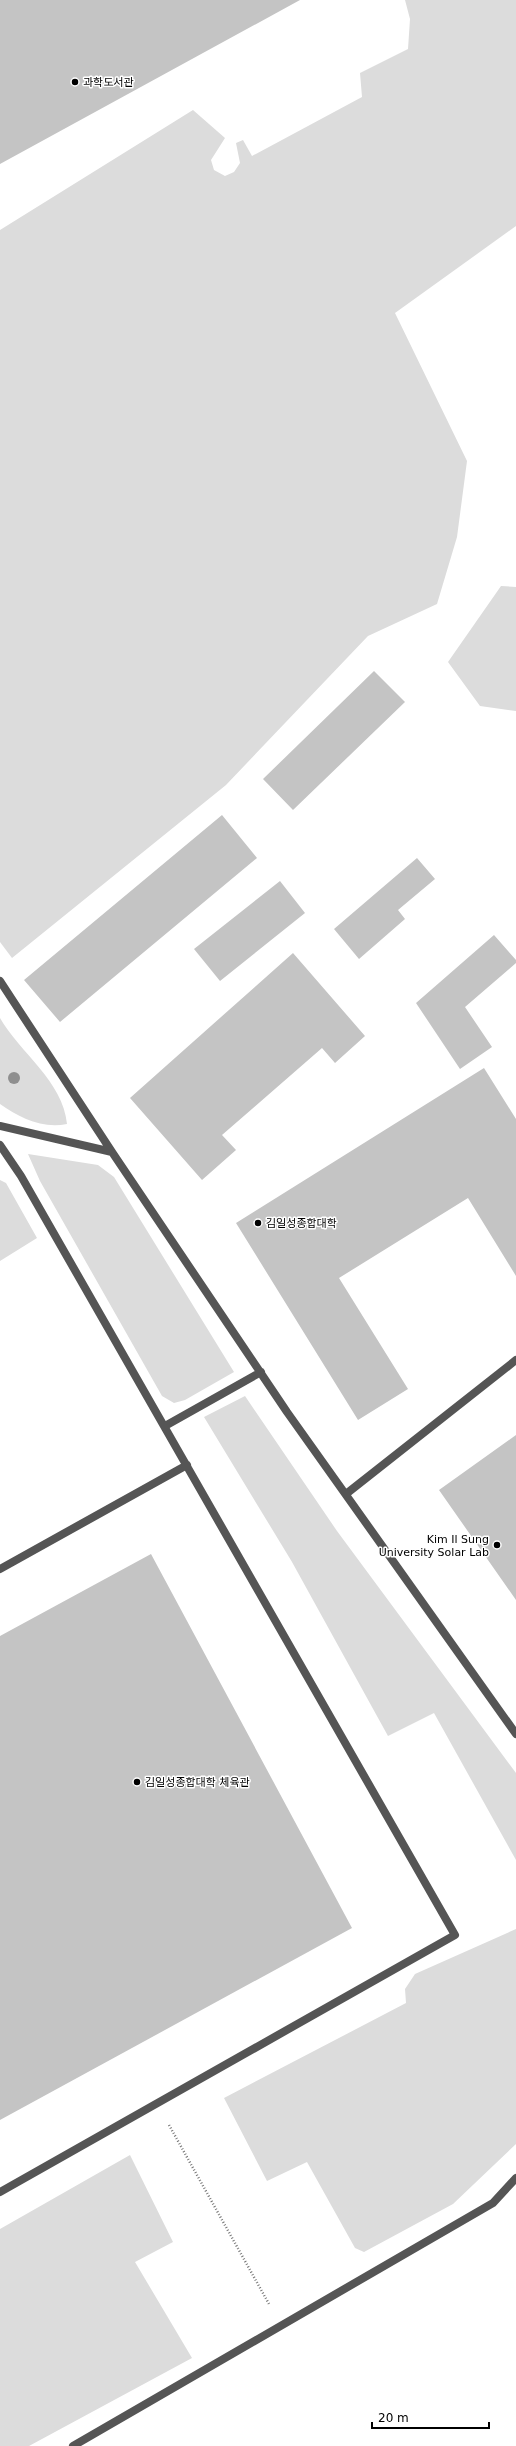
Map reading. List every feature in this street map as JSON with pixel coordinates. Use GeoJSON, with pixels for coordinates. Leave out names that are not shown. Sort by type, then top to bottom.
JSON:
{"type":"FeatureCollection","features":[{"type":"Feature","properties":{"kind":"lane"},"geometry":{"type":"LineString","coordinates":[[0,981],[112,1152],[261,1372],[516,1734]]}},
{"type":"Feature","properties":{"kind":"lane"},"geometry":{"type":"LineString","coordinates":[[0,1126],[112,1152]]}},
{"type":"Feature","properties":{"kind":"lane"},"geometry":{"type":"LineString","coordinates":[[0,1144],[21,1176],[165,1426],[455,1935],[0,2192]]}},
{"type":"Feature","properties":{"kind":"lane"},"geometry":{"type":"LineString","coordinates":[[346,1494],[516,1360]]}},
{"type":"Feature","properties":{"kind":"lane"},"geometry":{"type":"LineString","coordinates":[[165,1426],[261,1372]]}},
{"type":"Feature","properties":{"kind":"lane"},"geometry":{"type":"LineString","coordinates":[[0,1569],[187,1465]]}},
{"type":"Feature","properties":{"kind":"lane"},"geometry":{"type":"LineString","coordinates":[[73,2446],[493,2203],[516,2178]]}},
{"type":"Feature","properties":{"kind":"path"},"geometry":{"type":"LineString","coordinates":[[181,2146],[281,2326]]}},
{"type":"Feature","properties":{"kind":"shaded area"},"geometry":{"type":"Polygon","coordinates":[[[405,0],[516,0],[516,226],[395,313],[467,461],[457,537],[437,604],[368,636],[226,785],[12,958],[0,942],[0,230],[193,110],[225,138],[211,160],[214,170],[225,176],[234,172],[240,163],[236,143],[243,140],[252,156],[362,97],[360,73],[408,49],[410,19],[405,0]]]}},
{"type":"Feature","properties":{"kind":"shaded area"},"geometry":{"type":"Polygon","coordinates":[[[501,586],[516,587],[516,711],[480,706],[448,662],[501,586]]]}},
{"type":"Feature","properties":{"kind":"shaded area"},"geometry":{"type":"Polygon","coordinates":[[[0,1018],[8,1031],[40,1068],[58,1094],[64,1109],[67,1124],[40,1124],[15,1114],[0,1104],[0,1018]]]}},
{"type":"Feature","properties":{"kind":"shaded area"},"geometry":{"type":"Polygon","coordinates":[[[28,1154],[98,1165],[114,1177],[234,1372],[185,1400],[174,1403],[162,1396],[40,1181],[28,1154]]]}},
{"type":"Feature","properties":{"kind":"shaded area"},"geometry":{"type":"Polygon","coordinates":[[[0,1180],[6,1183],[37,1238],[0,1261],[0,1180]]]}},
{"type":"Feature","properties":{"kind":"shaded area"},"geometry":{"type":"Polygon","coordinates":[[[245,1396],[337,1531],[516,1773],[516,1860],[434,1713],[388,1736],[292,1562],[204,1417],[245,1396]]]}},
{"type":"Feature","properties":{"kind":"shaded area"},"geometry":{"type":"Polygon","coordinates":[[[516,1929],[516,2144],[453,2204],[364,2252],[355,2248],[307,2162],[267,2181],[224,2098],[406,2003],[405,1989],[415,1974],[516,1929]]]}},
{"type":"Feature","properties":{"kind":"shaded area"},"geometry":{"type":"Polygon","coordinates":[[[130,2155],[173,2242],[135,2262],[192,2358],[29,2446],[0,2446],[0,2229],[130,2155]]]}},
{"type":"Feature","properties":{"kind":"building","name":"과학도서관"},"geometry":{"type":"Polygon","coordinates":[[[0,0],[300,0],[0,164],[0,0]]]}},
{"type":"Feature","properties":{"kind":"building"},"geometry":{"type":"Polygon","coordinates":[[[374,671],[405,702],[293,810],[263,779],[374,671]]]}},
{"type":"Feature","properties":{"kind":"building"},"geometry":{"type":"Polygon","coordinates":[[[222,815],[257,858],[60,1022],[24,980],[222,815]]]}},
{"type":"Feature","properties":{"kind":"building"},"geometry":{"type":"Polygon","coordinates":[[[417,858],[435,879],[398,910],[405,919],[359,959],[334,929],[417,858]]]}},
{"type":"Feature","properties":{"kind":"building"},"geometry":{"type":"Polygon","coordinates":[[[280,881],[305,913],[220,981],[194,949],[280,881]]]}},
{"type":"Feature","properties":{"kind":"building"},"geometry":{"type":"Polygon","coordinates":[[[494,935],[516,960],[516,963],[465,1007],[492,1047],[460,1069],[416,1003],[494,935]]]}},
{"type":"Feature","properties":{"kind":"building"},"geometry":{"type":"Polygon","coordinates":[[[293,953],[365,1036],[335,1063],[322,1048],[222,1135],[236,1150],[202,1180],[130,1098],[293,953]]]}},
{"type":"Feature","properties":{"kind":"building"},"geometry":{"type":"Polygon","coordinates":[[[484,1068],[516,1119],[516,1276],[468,1198],[339,1278],[408,1389],[358,1420],[236,1223],[484,1068]]]}},
{"type":"Feature","properties":{"kind":"building","name":"Kim Il Sung University Solar Lab"},"geometry":{"type":"Polygon","coordinates":[[[516,1435],[516,1600],[439,1490],[516,1435]]]}},
{"type":"Feature","properties":{"kind":"building","name":"김일성종합대학 체육관"},"geometry":{"type":"Polygon","coordinates":[[[151,1554],[352,1928],[0,2120],[0,1636],[151,1554]]]}},
{"type":"Feature","properties":{"kind":"place","name":"과학도서관"},"geometry":{"type":"Point","coordinates":[75,82]}},
{"type":"Feature","properties":{"kind":"place","name":"김일성종합대학"},"geometry":{"type":"Point","coordinates":[258,1223]}},
{"type":"Feature","properties":{"kind":"place","name":"Kim Il Sung University Solar Lab"},"geometry":{"type":"Point","coordinates":[497,1545]}},
{"type":"Feature","properties":{"kind":"place","name":"김일성종합대학 체육관"},"geometry":{"type":"Point","coordinates":[137,1782]}}]}
